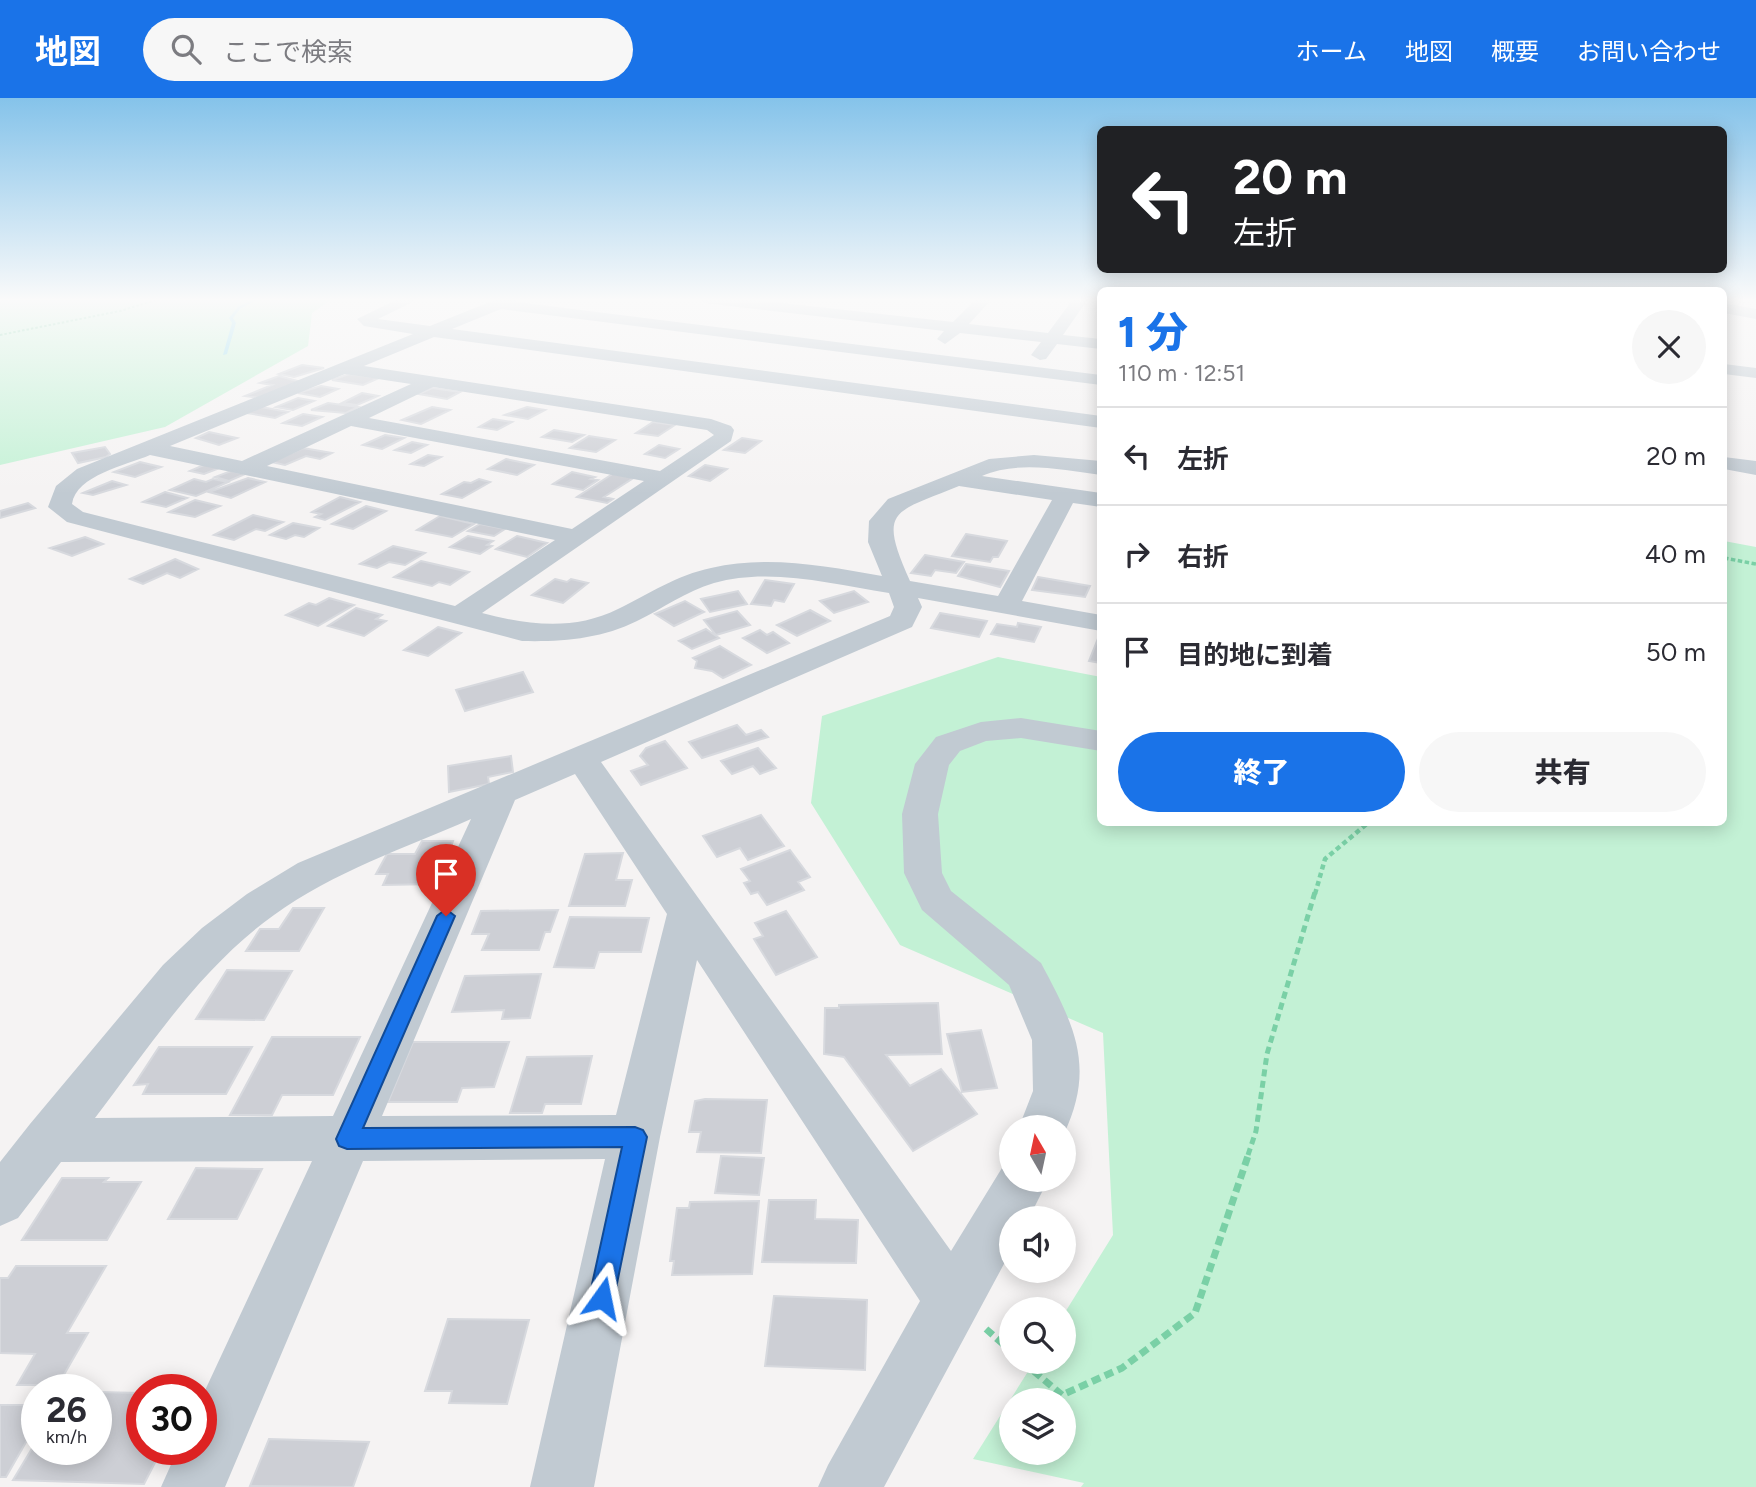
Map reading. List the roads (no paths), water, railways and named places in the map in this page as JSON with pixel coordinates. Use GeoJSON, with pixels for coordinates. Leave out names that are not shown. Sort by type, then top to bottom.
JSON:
{"type":"FeatureCollection","features":[{"type":"Feature","properties":{"kind":"street"},"geometry":{"type":"LineString","coordinates":[[354,364],[85,474],[67,486],[60,497],[61,507],[75,517],[522,632],[560,634],[596,627],[625,616],[672,588],[701,578],[728,572],[769,569],[898,587],[1097,622]]}},
{"type":"Feature","properties":{"kind":"street"},"geometry":{"type":"LineString","coordinates":[[649,376],[670,364],[1097,421]]}},
{"type":"Feature","properties":{"kind":"street"},"geometry":{"type":"LineString","coordinates":[[689,366],[693,364]]}},
{"type":"Feature","properties":{"kind":"street"},"geometry":{"type":"LineString","coordinates":[[971,364],[1097,380]]}},
{"type":"Feature","properties":{"kind":"street"},"geometry":{"type":"LineString","coordinates":[[1000,409],[1033,364]]}},
{"type":"Feature","properties":{"kind":"street"},"geometry":{"type":"LineString","coordinates":[[351,365],[430,382],[711,425],[724,430],[724,438],[461,615]]}},
{"type":"Feature","properties":{"kind":"street"},"geometry":{"type":"LineString","coordinates":[[351,365],[616,395]]}},
{"type":"Feature","properties":{"kind":"street"},"geometry":{"type":"LineString","coordinates":[[1727,369],[1756,373]]}},
{"type":"Feature","properties":{"kind":"street"},"geometry":{"type":"LineString","coordinates":[[245,468],[430,382]]}},
{"type":"Feature","properties":{"kind":"street"},"geometry":{"type":"LineString","coordinates":[[349,420],[664,478]]}},
{"type":"Feature","properties":{"kind":"street"},"geometry":{"type":"LineString","coordinates":[[148,448],[577,537]]}},
{"type":"Feature","properties":{"kind":"street"},"geometry":{"type":"LineString","coordinates":[[0,1201],[178,977],[216,939],[261,904],[312,873],[902,621],[908,607],[880,542],[881,521],[897,504],[989,465],[1012,462],[1097,468]]}},
{"type":"Feature","properties":{"kind":"street"},"geometry":{"type":"LineString","coordinates":[[1727,463],[1756,468]]}},
{"type":"Feature","properties":{"kind":"street"},"geometry":{"type":"LineString","coordinates":[[953,478],[1097,499]]}},
{"type":"Feature","properties":{"kind":"street"},"geometry":{"type":"LineString","coordinates":[[1006,606],[1066,495]]}},
{"type":"Feature","properties":{"kind":"street"},"geometry":{"type":"LineString","coordinates":[[1048,1115],[1057,1091],[1055,1040],[1026,975],[936,900],[923,873],[920,814],[932,764],[948,744],[981,732],[1021,728],[1097,740]]}},
{"type":"Feature","properties":{"kind":"street"},"geometry":{"type":"LineString","coordinates":[[582,758],[952,1300]]}},
{"type":"Feature","properties":{"kind":"street"},"geometry":{"type":"LineString","coordinates":[[193,1487],[501,792]]}},
{"type":"Feature","properties":{"kind":"street"},"geometry":{"type":"LineString","coordinates":[[562,1487],[635,1137],[687,912]]}},
{"type":"Feature","properties":{"kind":"street"},"geometry":{"type":"LineString","coordinates":[[47,1140],[635,1137]]}},
{"type":"Feature","properties":{"kind":"street"},"geometry":{"type":"LineString","coordinates":[[850,1487],[952,1300],[1016,1192]]}}]}
